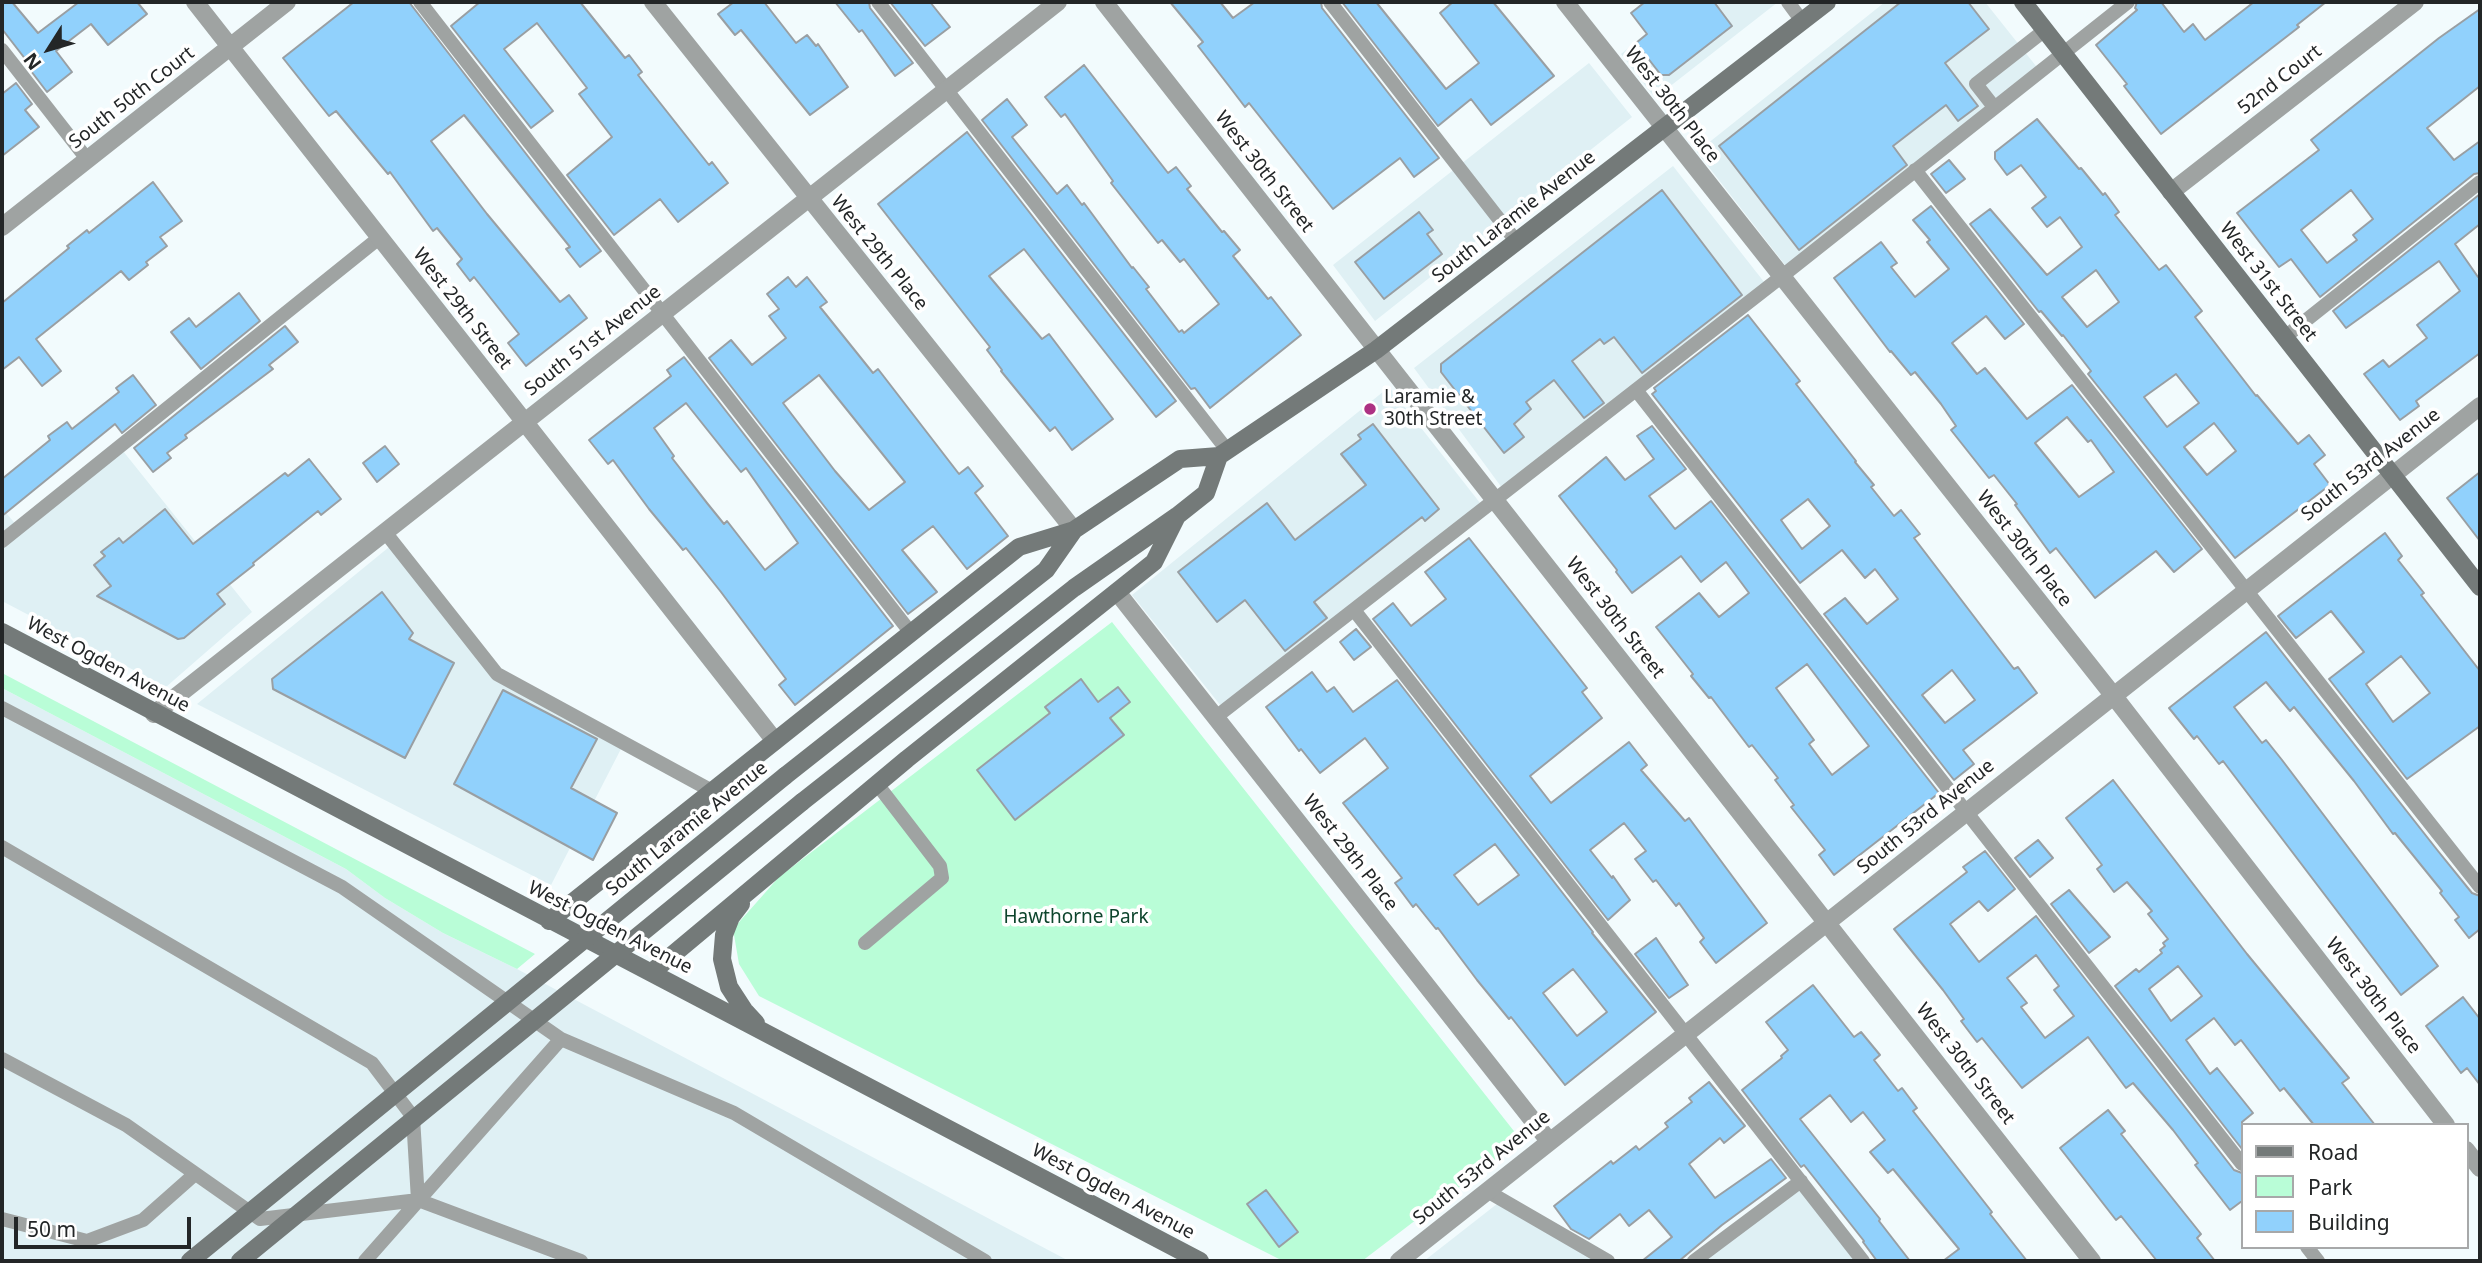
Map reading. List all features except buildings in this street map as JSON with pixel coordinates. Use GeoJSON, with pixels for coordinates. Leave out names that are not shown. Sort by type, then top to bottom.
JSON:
{"type":"FeatureCollection","features":[{"type":"Feature","properties":{"kind":"main road","name":"South Laramie Avenue"},"geometry":{"type":"LineString","coordinates":[[190,1261],[785,776],[1046,570],[1074,530],[1180,459],[1223,453],[1376,350],[1827,2]]}},
{"type":"Feature","properties":{"kind":"main road","name":"West 31st Street"},"geometry":{"type":"LineString","coordinates":[[2023,2],[2480,587]]}},
{"type":"Feature","properties":{"kind":"main road"},"geometry":{"type":"LineString","coordinates":[[240,1261],[802,802],[1074,588],[1206,493],[1223,453]]}},
{"type":"Feature","properties":{"kind":"main road"},"geometry":{"type":"LineString","coordinates":[[652,972],[877,784],[1154,562],[1177,516]]}},
{"type":"Feature","properties":{"kind":"main road"},"geometry":{"type":"LineString","coordinates":[[549,921],[1019,547],[1074,530]]}},
{"type":"Feature","properties":{"kind":"main road","name":"West Ogden Avenue"},"geometry":{"type":"LineString","coordinates":[[2,632],[1200,1261]]}},
{"type":"Feature","properties":{"kind":"main road"},"geometry":{"type":"LineString","coordinates":[[752,889],[731,916],[724,935],[722,959],[729,987],[744,1010],[763,1030]]}},
{"type":"Feature","properties":{"kind":"street","name":"West 29th Street"},"geometry":{"type":"LineString","coordinates":[[195,2],[775,741]]}},
{"type":"Feature","properties":{"kind":"street","name":"South 50th Court"},"geometry":{"type":"LineString","coordinates":[[2,227],[287,2]]}},
{"type":"Feature","properties":{"kind":"street","name":"West 29th Place"},"geometry":{"type":"LineString","coordinates":[[653,2],[1074,530]]}},
{"type":"Feature","properties":{"kind":"street","name":"South 51st Avenue"},"geometry":{"type":"LineString","coordinates":[[155,714],[1058,2]]}},
{"type":"Feature","properties":{"kind":"street","name":"West 30th Street"},"geometry":{"type":"LineString","coordinates":[[1104,2],[2092,1261]]}},
{"type":"Feature","properties":{"kind":"street","name":"West 30th Place"},"geometry":{"type":"LineString","coordinates":[[1565,2],[2113,695],[2444,1123]]}},
{"type":"Feature","properties":{"kind":"street","name":"52nd Court"},"geometry":{"type":"LineString","coordinates":[[2171,192],[2415,2]]}},
{"type":"Feature","properties":{"kind":"street","name":"South 53rd Avenue"},"geometry":{"type":"LineString","coordinates":[[1399,1261],[2480,405]]}},
{"type":"Feature","properties":{"kind":"street","name":"West 29th Place"},"geometry":{"type":"LineString","coordinates":[[1117,592],[1549,1141]]}},
{"type":"Feature","properties":{"kind":"street"},"geometry":{"type":"LineString","coordinates":[[2468,1153],[2480,1168]]}},
{"type":"Feature","properties":{"kind":"lane"},"geometry":{"type":"LineString","coordinates":[[420,2],[911,633]]}},
{"type":"Feature","properties":{"kind":"lane"},"geometry":{"type":"LineString","coordinates":[[878,2],[1223,453]]}},
{"type":"Feature","properties":{"kind":"lane"},"geometry":{"type":"LineString","coordinates":[[1330,2],[1517,241]]}},
{"type":"Feature","properties":{"kind":"lane"},"geometry":{"type":"LineString","coordinates":[[1788,2],[1802,20]]}},
{"type":"Feature","properties":{"kind":"lane"},"geometry":{"type":"LineString","coordinates":[[1216,718],[2128,2]]}},
{"type":"Feature","properties":{"kind":"lane"},"geometry":{"type":"LineString","coordinates":[[1994,107],[1976,84],[2045,30]]}},
{"type":"Feature","properties":{"kind":"lane"},"geometry":{"type":"LineString","coordinates":[[2,50],[88,159]]}},
{"type":"Feature","properties":{"kind":"lane"},"geometry":{"type":"LineString","coordinates":[[1915,170],[2480,887]]}},
{"type":"Feature","properties":{"kind":"lane"},"geometry":{"type":"LineString","coordinates":[[2285,337],[2480,182]]}},
{"type":"Feature","properties":{"kind":"lane"},"geometry":{"type":"LineString","coordinates":[[2,541],[379,238]]}},
{"type":"Feature","properties":{"kind":"lane"},"geometry":{"type":"LineString","coordinates":[[1636,390],[2240,1161]]}},
{"type":"Feature","properties":{"kind":"lane"},"geometry":{"type":"LineString","coordinates":[[385,532],[497,674],[712,791]]}},
{"type":"Feature","properties":{"kind":"lane"},"geometry":{"type":"LineString","coordinates":[[1354,610],[1863,1261]]}},
{"type":"Feature","properties":{"kind":"lane"},"geometry":{"type":"LineString","coordinates":[[2,708],[342,887],[561,1039],[734,1113],[985,1261]]}},
{"type":"Feature","properties":{"kind":"lane"},"geometry":{"type":"LineString","coordinates":[[865,943],[942,878],[940,866],[877,784]]}},
{"type":"Feature","properties":{"kind":"lane"},"geometry":{"type":"LineString","coordinates":[[2,847],[372,1063],[413,1117],[418,1200]]}},
{"type":"Feature","properties":{"kind":"lane"},"geometry":{"type":"LineString","coordinates":[[365,1261],[561,1039]]}},
{"type":"Feature","properties":{"kind":"lane"},"geometry":{"type":"LineString","coordinates":[[2,1059],[126,1125],[260,1219],[418,1200],[581,1261]]}},
{"type":"Feature","properties":{"kind":"lane"},"geometry":{"type":"LineString","coordinates":[[2,1219],[87,1241],[144,1220],[195,1174]]}},
{"type":"Feature","properties":{"kind":"lane"},"geometry":{"type":"LineString","coordinates":[[1693,1261],[1801,1181]]}},
{"type":"Feature","properties":{"kind":"lane"},"geometry":{"type":"LineString","coordinates":[[1487,1191],[1608,1261]]}},
{"type":"Feature","properties":{"kind":"shaded area"},"geometry":{"type":"Polygon","coordinates":[[[1685,2],[1778,2],[1655,98],[1621,54],[1685,2]]]}},
{"type":"Feature","properties":{"kind":"shaded area"},"geometry":{"type":"Polygon","coordinates":[[[1885,2],[1985,2],[2040,71],[1789,270],[1697,152],[1885,2]]]}},
{"type":"Feature","properties":{"kind":"shaded area"},"geometry":{"type":"Polygon","coordinates":[[[1589,63],[1632,117],[1375,321],[1333,265],[1589,63]]]}},
{"type":"Feature","properties":{"kind":"shaded area"},"geometry":{"type":"Polygon","coordinates":[[[1673,166],[1768,287],[1505,492],[1414,368],[1673,166]]]}},
{"type":"Feature","properties":{"kind":"shaded area"},"geometry":{"type":"Polygon","coordinates":[[[1389,387],[1484,508],[1225,711],[1132,595],[1389,387]]]}},
{"type":"Feature","properties":{"kind":"shaded area"},"geometry":{"type":"Polygon","coordinates":[[[119,446],[252,612],[166,687],[2,601],[2,508],[18,527],[119,446]]]}},
{"type":"Feature","properties":{"kind":"shaded area"},"geometry":{"type":"Polygon","coordinates":[[[394,543],[497,674],[624,743],[551,885],[197,704],[394,543]]]}},
{"type":"Feature","properties":{"kind":"shaded area"},"geometry":{"type":"Polygon","coordinates":[[[2,688],[346,869],[385,898],[443,933],[517,969],[1069,1261],[2,1261],[2,688]]]}},
{"type":"Feature","properties":{"kind":"shaded area"},"geometry":{"type":"Polygon","coordinates":[[[1801,1181],[1863,1261],[1694,1261],[1801,1181]]]}},
{"type":"Feature","properties":{"kind":"shaded area"},"geometry":{"type":"Polygon","coordinates":[[[1502,1200],[1608,1261],[1424,1261],[1502,1200]]]}},
{"type":"Feature","properties":{"kind":"green space","name":"Hawthorne Park"},"geometry":{"type":"Polygon","coordinates":[[[1112,622],[1521,1140],[1362,1261],[1283,1261],[759,996],[739,964],[733,929],[779,877],[1112,622]]]}},
{"type":"Feature","properties":{"kind":"green space"},"geometry":{"type":"Polygon","coordinates":[[[2,673],[535,954],[517,969],[443,933],[385,898],[346,869],[2,688],[2,673]]]}},
{"type":"Feature","properties":{"kind":"place","name":"Laramie & 30th Street"},"geometry":{"type":"Point","coordinates":[1370,409]}}]}
